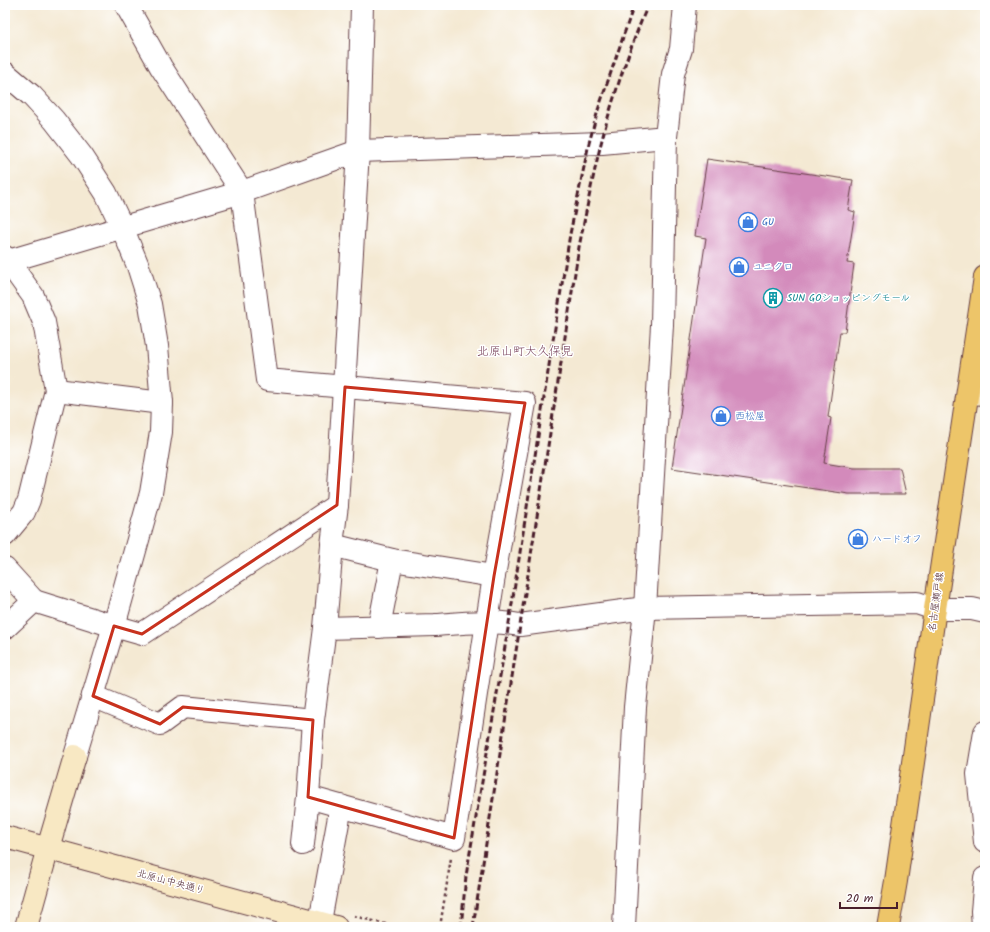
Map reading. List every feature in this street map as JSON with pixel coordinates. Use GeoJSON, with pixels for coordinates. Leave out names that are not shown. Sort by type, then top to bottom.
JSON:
{"type":"FeatureCollection","features":[{"type":"Feature","properties":{"kind":"main road","name":"名古屋瀬戸線"},"geometry":{"type":"LineString","coordinates":[[888,927],[896,881],[934,609],[976,394],[985,276]]}},
{"type":"Feature","properties":{"kind":"street"},"geometry":{"type":"LineString","coordinates":[[126,5],[161,67],[242,192],[266,380],[525,403],[494,576],[454,838],[308,797]]}},
{"type":"Feature","properties":{"kind":"street"},"geometry":{"type":"LineString","coordinates":[[303,844],[308,797],[313,720],[325,628],[337,505],[358,151],[362,5]]}},
{"type":"Feature","properties":{"kind":"street"},"geometry":{"type":"LineString","coordinates":[[624,927],[635,707],[645,608],[662,325],[666,137],[672,74],[681,49],[684,5]]}},
{"type":"Feature","properties":{"kind":"street"},"geometry":{"type":"LineString","coordinates":[[5,73],[32,96],[54,120],[82,156],[106,193],[122,226],[138,266],[150,304],[157,346],[162,404],[161,432],[151,493],[114,626],[26,927]]}},
{"type":"Feature","properties":{"kind":"street"},"geometry":{"type":"LineString","coordinates":[[5,535],[24,512],[29,500],[56,390],[44,322],[33,296],[6,260],[242,192],[358,151],[602,143],[666,137]]}},
{"type":"Feature","properties":{"kind":"street"},"geometry":{"type":"LineString","coordinates":[[56,390],[162,404]]}},
{"type":"Feature","properties":{"kind":"street"},"geometry":{"type":"LineString","coordinates":[[5,569],[34,601],[142,634],[337,505]]}},
{"type":"Feature","properties":{"kind":"street"},"geometry":{"type":"LineString","coordinates":[[332,545],[392,560],[494,576]]}},
{"type":"Feature","properties":{"kind":"street"},"geometry":{"type":"LineString","coordinates":[[379,627],[392,560]]}},
{"type":"Feature","properties":{"kind":"street"},"geometry":{"type":"LineString","coordinates":[[5,628],[34,601]]}},
{"type":"Feature","properties":{"kind":"street"},"geometry":{"type":"LineString","coordinates":[[325,628],[487,622],[520,625],[645,608],[917,603],[934,609],[972,609],[985,612]]}},
{"type":"Feature","properties":{"kind":"street"},"geometry":{"type":"LineString","coordinates":[[93,696],[160,724],[183,707],[313,720]]}},
{"type":"Feature","properties":{"kind":"street"},"geometry":{"type":"LineString","coordinates":[[985,732],[978,774],[985,842]]}},
{"type":"Feature","properties":{"kind":"street"},"geometry":{"type":"LineString","coordinates":[[332,923],[341,806]]}},
{"type":"Feature","properties":{"kind":"street","name":"北原山中央通り"},"geometry":{"type":"LineString","coordinates":[[5,836],[332,923]]}},
{"type":"Feature","properties":{"kind":"street"},"geometry":{"type":"LineString","coordinates":[[983,927],[982,911],[985,878]]}},
{"type":"Feature","properties":{"kind":"path"},"geometry":{"type":"LineString","coordinates":[[440,927],[454,838]]}},
{"type":"Feature","properties":{"kind":"path"},"geometry":{"type":"LineString","coordinates":[[332,923],[397,927]]}},
{"type":"Feature","properties":{"kind":"highlighted area"},"geometry":{"type":"Polygon","coordinates":[[[345,387],[525,403],[494,576],[454,838],[308,797],[313,720],[183,707],[160,724],[93,696],[114,626],[142,634],[337,505],[345,387]]]}},
{"type":"Feature","properties":{"kind":"building","name":"SUN GOショッピングモール"},"geometry":{"type":"Polygon","coordinates":[[[707,159],[853,180],[848,210],[855,212],[847,263],[854,264],[845,332],[840,332],[828,417],[831,418],[824,463],[854,468],[900,468],[906,494],[849,494],[672,468],[706,238],[695,236],[707,159]]]}},
{"type":"Feature","properties":{"kind":"railway"},"geometry":{"type":"LineString","coordinates":[[461,927],[466,876],[509,623],[570,234],[589,143],[598,110],[634,5]]}},
{"type":"Feature","properties":{"kind":"railway"},"geometry":{"type":"LineString","coordinates":[[473,927],[579,247],[604,131],[627,59],[648,5]]}},
{"type":"Feature","properties":{"kind":"place","name":"GU"},"geometry":{"type":"Point","coordinates":[748,222]}},
{"type":"Feature","properties":{"kind":"place","name":"ユニクロ"},"geometry":{"type":"Point","coordinates":[739,267]}},
{"type":"Feature","properties":{"kind":"place","name":"SUN GOショッピングモール"},"geometry":{"type":"Point","coordinates":[773,298]}},
{"type":"Feature","properties":{"kind":"place","name":"西松屋"},"geometry":{"type":"Point","coordinates":[721,416]}},
{"type":"Feature","properties":{"kind":"place","name":"ハードオフ"},"geometry":{"type":"Point","coordinates":[858,539]}},
{"type":"Feature","properties":{"kind":"district","name":"北原山町大久保見"},"geometry":{"type":"Point","coordinates":[525,351]}}]}
